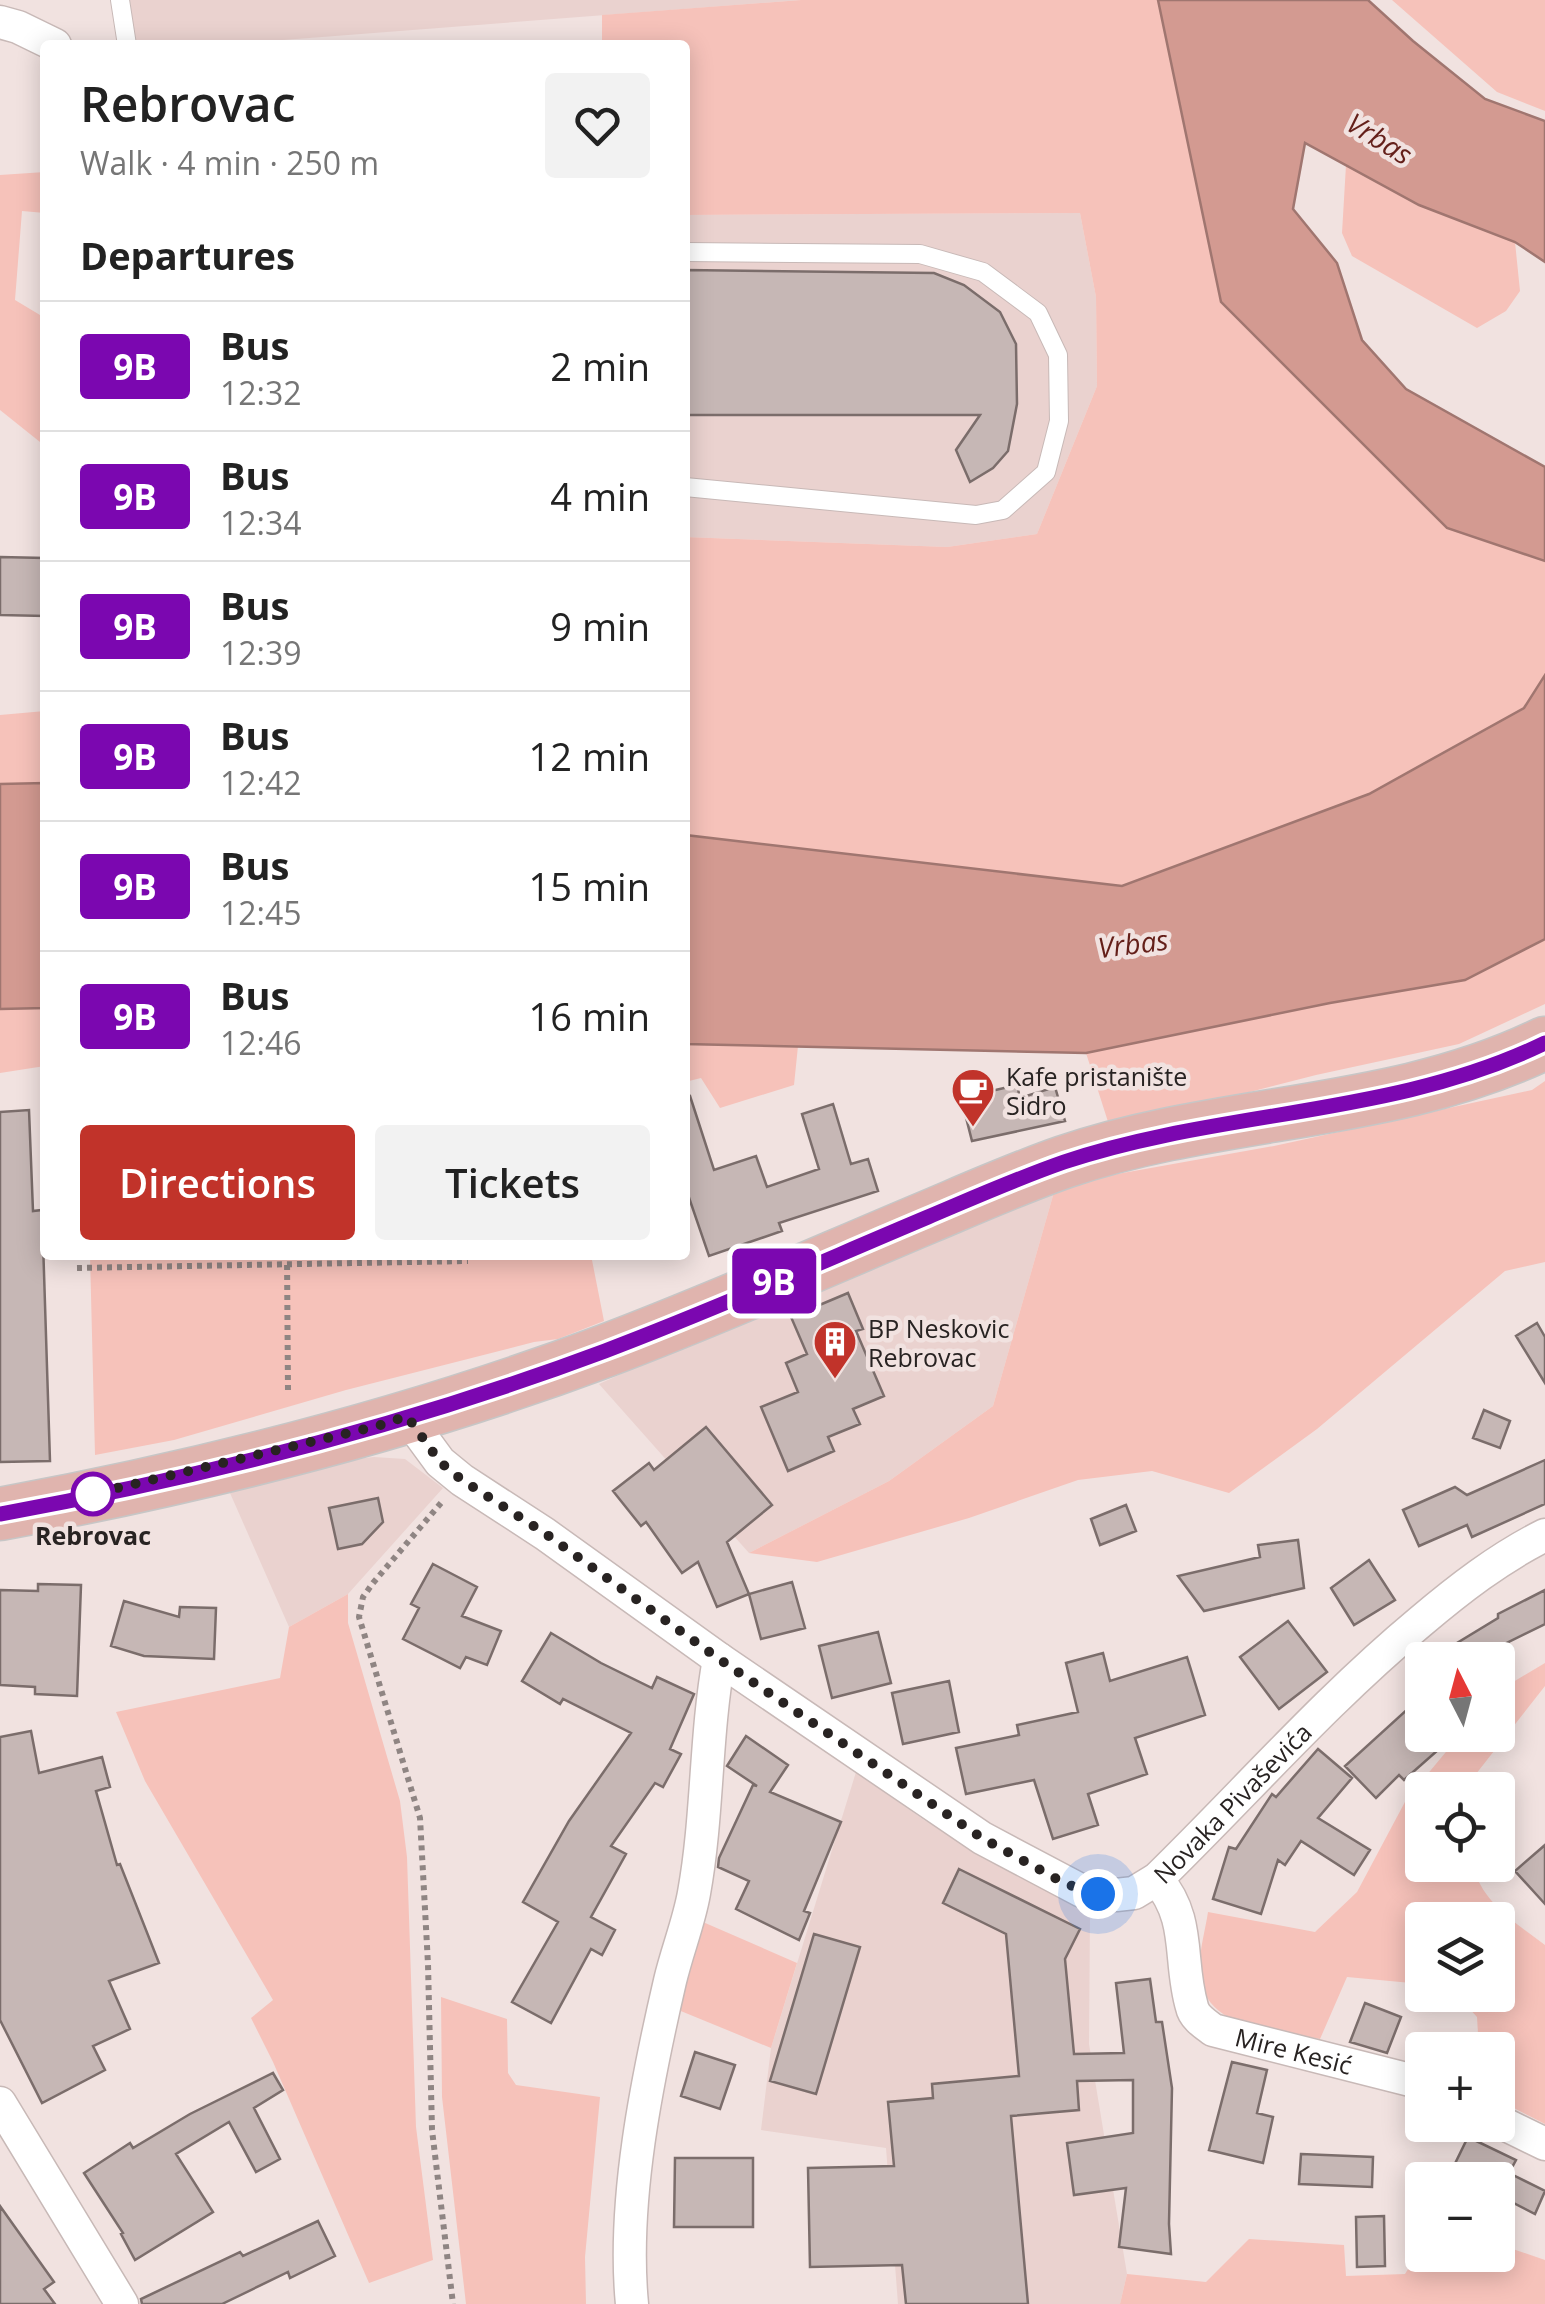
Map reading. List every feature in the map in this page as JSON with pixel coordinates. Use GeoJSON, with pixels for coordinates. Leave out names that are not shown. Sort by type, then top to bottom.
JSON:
{"type":"FeatureCollection","features":[{"type":"Feature","properties":{"kind":"main road"},"geometry":{"type":"LineString","coordinates":[[0,1514],[117,1490],[378,1426],[602,1352],[1065,1162],[1147,1139],[1442,1084],[1501,1064],[1545,1043]]}},
{"type":"Feature","properties":{"kind":"street"},"geometry":{"type":"LineString","coordinates":[[0,22],[44,40]]}},
{"type":"Feature","properties":{"kind":"street","name":"Novaka Pivaševića"},"geometry":{"type":"LineString","coordinates":[[407,1416],[440,1462],[462,1480],[546,1534],[719,1659],[982,1838],[1082,1891],[1116,1895],[1134,1892],[1157,1879],[1386,1650],[1465,1585],[1545,1535]]}},
{"type":"Feature","properties":{"kind":"street"},"geometry":{"type":"LineString","coordinates":[[632,2304],[631,2244],[640,2133],[670,1980],[702,1849],[708,1730],[719,1659]]}},
{"type":"Feature","properties":{"kind":"street","name":"Mire Kesić"},"geometry":{"type":"LineString","coordinates":[[1157,1879],[1171,1895],[1180,1916],[1192,2010],[1213,2030],[1405,2076]]}},
{"type":"Feature","properties":{"kind":"street"},"geometry":{"type":"LineString","coordinates":[[0,2103],[122,2304]]}},
{"type":"Feature","properties":{"kind":"street"},"geometry":{"type":"LineString","coordinates":[[1515,2129],[1545,2144]]}},
{"type":"Feature","properties":{"kind":"lane"},"geometry":{"type":"LineString","coordinates":[[120,0],[126,40]]}},
{"type":"Feature","properties":{"kind":"lane"},"geometry":{"type":"LineString","coordinates":[[690,252],[920,254],[983,272],[1038,313],[1058,355],[1059,421],[1046,472],[1003,510],[976,515],[690,487]]}},
{"type":"Feature","properties":{"kind":"path"},"geometry":{"type":"LineString","coordinates":[[77,1268],[264,1260]]}},
{"type":"Feature","properties":{"kind":"path"},"geometry":{"type":"LineString","coordinates":[[287,1260],[288,1390]]}},
{"type":"Feature","properties":{"kind":"path"},"geometry":{"type":"LineString","coordinates":[[378,1260],[468,1261]]}},
{"type":"Feature","properties":{"kind":"path"},"geometry":{"type":"LineString","coordinates":[[453,2304],[432,2130],[420,1818],[359,1617],[363,1597],[372,1582],[462,1480]]}},
{"type":"Feature","properties":{"kind":"shaded area"},"geometry":{"type":"Polygon","coordinates":[[[130,0],[801,0],[282,40],[134,40],[130,0]]]}},
{"type":"Feature","properties":{"kind":"shaded area"},"geometry":{"type":"Polygon","coordinates":[[[801,0],[1158,0],[1221,302],[1447,528],[1545,561],[1545,675],[1525,708],[1369,794],[1122,886],[690,836],[690,537],[947,547],[1037,534],[1097,386],[1096,297],[1080,213],[690,215],[690,40],[602,40],[602,15],[801,0]]]}},
{"type":"Feature","properties":{"kind":"shaded area"},"geometry":{"type":"Polygon","coordinates":[[[1392,0],[1545,0],[1545,111],[1497,92],[1392,0]]]}},
{"type":"Feature","properties":{"kind":"shaded area"},"geometry":{"type":"Polygon","coordinates":[[[1346,165],[1419,205],[1515,242],[1520,291],[1506,311],[1477,328],[1352,256],[1342,233],[1346,165]]]}},
{"type":"Feature","properties":{"kind":"shaded area"},"geometry":{"type":"Polygon","coordinates":[[[40,172],[40,213],[22,211],[15,300],[40,315],[40,442],[0,410],[0,175],[40,172]]]}},
{"type":"Feature","properties":{"kind":"shaded area"},"geometry":{"type":"Polygon","coordinates":[[[1080,213],[1096,297],[1097,386],[1037,534],[947,547],[690,537],[690,215],[1080,213]]]}},
{"type":"Feature","properties":{"kind":"shaded area"},"geometry":{"type":"Polygon","coordinates":[[[40,711],[40,783],[0,784],[0,715],[40,711]]]}},
{"type":"Feature","properties":{"kind":"shaded area"},"geometry":{"type":"Polygon","coordinates":[[[1545,939],[1545,1004],[1459,1044],[1316,1075],[1110,1128],[1086,1053],[1465,980],[1545,939]]]}},
{"type":"Feature","properties":{"kind":"shaded area"},"geometry":{"type":"Polygon","coordinates":[[[40,1008],[40,1067],[0,1073],[0,1009],[40,1008]]]}},
{"type":"Feature","properties":{"kind":"shaded area"},"geometry":{"type":"Polygon","coordinates":[[[690,1044],[798,1046],[794,1085],[720,1108],[701,1078],[690,1081],[690,1044]]]}},
{"type":"Feature","properties":{"kind":"shaded area"},"geometry":{"type":"Polygon","coordinates":[[[1545,1081],[1545,1262],[1505,1271],[1317,1429],[1229,1493],[1152,1471],[1078,1480],[969,1518],[817,1562],[749,1553],[889,1481],[993,1406],[1056,1185],[1274,1146],[1532,1090],[1545,1081]]]}},
{"type":"Feature","properties":{"kind":"shaded area"},"geometry":{"type":"Polygon","coordinates":[[[1056,1185],[993,1406],[889,1481],[749,1553],[599,1384],[867,1263],[1056,1185]]]}},
{"type":"Feature","properties":{"kind":"shaded area"},"geometry":{"type":"Polygon","coordinates":[[[90,1260],[592,1260],[604,1321],[558,1339],[346,1390],[174,1440],[95,1455],[90,1260]]]}},
{"type":"Feature","properties":{"kind":"shaded area"},"geometry":{"type":"Polygon","coordinates":[[[374,1457],[405,1459],[443,1488],[348,1594],[289,1627],[230,1493],[329,1462],[374,1457]]]}},
{"type":"Feature","properties":{"kind":"shaded area"},"geometry":{"type":"Polygon","coordinates":[[[348,1594],[348,1623],[400,1801],[407,1857],[416,2127],[433,2260],[369,2283],[251,2018],[273,2000],[145,1781],[116,1712],[280,1678],[289,1627],[348,1594]]]}},
{"type":"Feature","properties":{"kind":"shaded area"},"geometry":{"type":"Polygon","coordinates":[[[1545,1663],[1545,1686],[1515,1724],[1515,1681],[1545,1663]]]}},
{"type":"Feature","properties":{"kind":"shaded area"},"geometry":{"type":"Polygon","coordinates":[[[1446,1752],[1493,1752],[1478,1772],[1429,1772],[1446,1752]]]}},
{"type":"Feature","properties":{"kind":"shaded area"},"geometry":{"type":"Polygon","coordinates":[[[856,1772],[924,1820],[1090,1915],[1089,2044],[1127,2274],[1120,2304],[898,2304],[886,2148],[761,2130],[771,2048],[856,1772]]]}},
{"type":"Feature","properties":{"kind":"shaded area"},"geometry":{"type":"Polygon","coordinates":[[[1405,1802],[1405,1882],[1479,1882],[1493,1902],[1405,1902],[1405,1982],[1347,1977],[1320,2039],[1265,2030],[1228,2017],[1214,2007],[1204,1993],[1200,1974],[1208,1912],[1315,1932],[1357,1892],[1405,1802]]]}},
{"type":"Feature","properties":{"kind":"shaded area"},"geometry":{"type":"Polygon","coordinates":[[[696,1919],[797,1963],[771,2048],[671,2007],[696,1919]]]}},
{"type":"Feature","properties":{"kind":"shaded area"},"geometry":{"type":"Polygon","coordinates":[[[1515,1922],[1545,1945],[1545,2124],[1515,2109],[1515,2032],[1478,2032],[1477,2017],[1472,2012],[1515,2012],[1515,1922]]]}},
{"type":"Feature","properties":{"kind":"shaded area"},"geometry":{"type":"Polygon","coordinates":[[[441,1997],[507,2019],[508,2073],[516,2085],[600,2097],[585,2257],[586,2304],[466,2304],[442,2097],[441,1997]]]}},
{"type":"Feature","properties":{"kind":"shaded area"},"geometry":{"type":"Polygon","coordinates":[[[1249,2239],[1344,2245],[1346,2276],[1515,2272],[1515,2250],[1545,2260],[1545,2304],[1120,2304],[1127,2274],[1206,2282],[1249,2239]]]}},
{"type":"Feature","properties":{"kind":"water","name":"Vrbas"},"geometry":{"type":"Polygon","coordinates":[[[1158,0],[1368,0],[1485,99],[1545,121],[1545,262],[1515,242],[1419,205],[1305,143],[1293,209],[1337,263],[1362,340],[1406,389],[1545,467],[1545,561],[1447,528],[1221,302],[1158,0]]]}},
{"type":"Feature","properties":{"kind":"water","name":"Vrbas"},"geometry":{"type":"Polygon","coordinates":[[[1545,675],[1545,939],[1465,980],[1086,1053],[690,1044],[690,836],[1122,886],[1369,794],[1524,708],[1545,675]]]}},
{"type":"Feature","properties":{"kind":"water"},"geometry":{"type":"Polygon","coordinates":[[[40,783],[40,1008],[0,1009],[0,784],[40,783]]]}},
{"type":"Feature","properties":{"kind":"building"},"geometry":{"type":"Polygon","coordinates":[[[690,270],[934,273],[964,285],[1000,312],[1016,344],[1017,404],[1008,451],[993,468],[970,482],[956,450],[980,415],[690,415],[690,270]]]}},
{"type":"Feature","properties":{"kind":"building"},"geometry":{"type":"Polygon","coordinates":[[[0,557],[40,558],[40,616],[0,615],[0,557]]]}},
{"type":"Feature","properties":{"kind":"building"},"geometry":{"type":"Polygon","coordinates":[[[1017,1085],[1020,1098],[1055,1087],[1065,1121],[972,1141],[961,1098],[1017,1085]]]}},
{"type":"Feature","properties":{"kind":"building"},"geometry":{"type":"Polygon","coordinates":[[[690,1096],[714,1170],[756,1156],[767,1187],[819,1169],[802,1114],[833,1104],[851,1164],[868,1159],[878,1191],[779,1223],[782,1231],[709,1256],[690,1201],[690,1096]]]}},
{"type":"Feature","properties":{"kind":"building"},"geometry":{"type":"Polygon","coordinates":[[[29,1110],[33,1211],[40,1210],[40,1260],[44,1260],[50,1461],[0,1462],[0,1112],[29,1110]]]}},
{"type":"Feature","properties":{"kind":"building","name":"BP Neskovic Rebrovac"},"geometry":{"type":"Polygon","coordinates":[[[848,1293],[863,1329],[856,1331],[884,1396],[853,1409],[860,1424],[828,1437],[834,1451],[788,1471],[761,1407],[798,1392],[786,1363],[807,1354],[791,1317],[848,1293]]]}},
{"type":"Feature","properties":{"kind":"building"},"geometry":{"type":"Polygon","coordinates":[[[1537,1323],[1545,1337],[1545,1383],[1516,1336],[1537,1323]]]}},
{"type":"Feature","properties":{"kind":"building"},"geometry":{"type":"Polygon","coordinates":[[[1484,1410],[1510,1421],[1500,1448],[1473,1438],[1484,1410]]]}},
{"type":"Feature","properties":{"kind":"building"},"geometry":{"type":"Polygon","coordinates":[[[706,1427],[772,1505],[727,1542],[749,1594],[717,1607],[698,1562],[682,1573],[646,1522],[641,1526],[613,1491],[649,1463],[654,1470],[706,1427]]]}},
{"type":"Feature","properties":{"kind":"building"},"geometry":{"type":"Polygon","coordinates":[[[1545,1460],[1545,1504],[1472,1537],[1467,1525],[1419,1546],[1403,1510],[1455,1487],[1467,1495],[1545,1460]]]}},
{"type":"Feature","properties":{"kind":"building"},"geometry":{"type":"Polygon","coordinates":[[[378,1498],[383,1522],[362,1544],[338,1549],[329,1508],[378,1498]]]}},
{"type":"Feature","properties":{"kind":"building"},"geometry":{"type":"Polygon","coordinates":[[[1126,1505],[1136,1531],[1100,1545],[1091,1519],[1126,1505]]]}},
{"type":"Feature","properties":{"kind":"building"},"geometry":{"type":"Polygon","coordinates":[[[1298,1540],[1304,1588],[1204,1611],[1178,1576],[1260,1557],[1258,1545],[1298,1540]]]}},
{"type":"Feature","properties":{"kind":"building"},"geometry":{"type":"Polygon","coordinates":[[[1369,1560],[1395,1600],[1354,1625],[1331,1588],[1369,1560]]]}},
{"type":"Feature","properties":{"kind":"building"},"geometry":{"type":"Polygon","coordinates":[[[433,1564],[477,1587],[462,1616],[501,1631],[487,1665],[466,1657],[460,1668],[403,1639],[419,1608],[411,1604],[433,1564]]]}},
{"type":"Feature","properties":{"kind":"building"},"geometry":{"type":"Polygon","coordinates":[[[792,1582],[805,1628],[761,1639],[749,1594],[792,1582]]]}},
{"type":"Feature","properties":{"kind":"building"},"geometry":{"type":"Polygon","coordinates":[[[38,1584],[81,1585],[77,1696],[35,1694],[35,1687],[0,1685],[0,1590],[38,1591],[38,1584]]]}},
{"type":"Feature","properties":{"kind":"building"},"geometry":{"type":"Polygon","coordinates":[[[1545,1590],[1545,1624],[1508,1642],[1459,1642],[1498,1618],[1498,1614],[1545,1590]]]}},
{"type":"Feature","properties":{"kind":"building"},"geometry":{"type":"Polygon","coordinates":[[[124,1601],[179,1617],[180,1607],[216,1608],[214,1659],[144,1656],[111,1646],[124,1601]]]}},
{"type":"Feature","properties":{"kind":"building"},"geometry":{"type":"Polygon","coordinates":[[[1288,1621],[1327,1672],[1279,1709],[1240,1657],[1288,1621]]]}},
{"type":"Feature","properties":{"kind":"building"},"geometry":{"type":"Polygon","coordinates":[[[878,1632],[891,1683],[832,1698],[819,1646],[878,1632]]]}},
{"type":"Feature","properties":{"kind":"building"},"geometry":{"type":"Polygon","coordinates":[[[551,1633],[652,1688],[657,1677],[694,1694],[670,1749],[681,1754],[663,1787],[655,1783],[611,1846],[626,1854],[591,1917],[615,1930],[602,1955],[591,1949],[551,2023],[512,2002],[558,1922],[523,1902],[569,1821],[631,1733],[563,1699],[560,1704],[522,1681],[551,1633]]]}},
{"type":"Feature","properties":{"kind":"building"},"geometry":{"type":"Polygon","coordinates":[[[1103,1653],[1110,1681],[1187,1657],[1205,1715],[1135,1738],[1147,1774],[1088,1794],[1098,1825],[1053,1839],[1034,1780],[966,1794],[956,1748],[1019,1735],[1017,1725],[1078,1712],[1066,1663],[1103,1653]]]}},
{"type":"Feature","properties":{"kind":"building"},"geometry":{"type":"Polygon","coordinates":[[[949,1681],[959,1732],[903,1744],[892,1693],[949,1681]]]}},
{"type":"Feature","properties":{"kind":"building"},"geometry":{"type":"Polygon","coordinates":[[[1405,1711],[1405,1752],[1436,1752],[1413,1772],[1405,1772],[1404,1780],[1399,1775],[1376,1798],[1345,1766],[1405,1711]]]}},
{"type":"Feature","properties":{"kind":"building"},"geometry":{"type":"Polygon","coordinates":[[[31,1731],[39,1773],[102,1757],[110,1787],[96,1791],[117,1865],[120,1864],[159,1963],[109,1981],[130,2029],[93,2046],[105,2070],[42,2103],[0,2020],[0,1737],[31,1731]]]}},
{"type":"Feature","properties":{"kind":"building"},"geometry":{"type":"Polygon","coordinates":[[[746,1736],[788,1765],[770,1792],[841,1822],[804,1911],[810,1913],[799,1940],[736,1909],[749,1881],[718,1867],[753,1785],[757,1786],[727,1766],[746,1736]]]}},
{"type":"Feature","properties":{"kind":"building"},"geometry":{"type":"Polygon","coordinates":[[[1318,1749],[1352,1778],[1318,1818],[1370,1850],[1354,1875],[1301,1841],[1285,1865],[1278,1860],[1261,1914],[1213,1899],[1229,1847],[1236,1849],[1272,1794],[1276,1797],[1318,1749]]]}},
{"type":"Feature","properties":{"kind":"building"},"geometry":{"type":"Polygon","coordinates":[[[1545,1845],[1545,1904],[1515,1871],[1545,1845]]]}},
{"type":"Feature","properties":{"kind":"building"},"geometry":{"type":"Polygon","coordinates":[[[959,1869],[1080,1929],[1065,1959],[1074,2054],[1124,2053],[1116,1983],[1150,1979],[1156,2022],[1162,2022],[1172,2088],[1171,2254],[1119,2247],[1126,2188],[1074,2195],[1067,2143],[1133,2133],[1133,2080],[1077,2081],[1079,2110],[1011,2116],[1028,2304],[906,2304],[902,2265],[810,2267],[808,2168],[894,2166],[888,2102],[933,2098],[932,2084],[1019,2076],[1006,1934],[943,1903],[959,1869]]]}},
{"type":"Feature","properties":{"kind":"building"},"geometry":{"type":"Polygon","coordinates":[[[814,1934],[860,1947],[816,2094],[770,2081],[814,1934]]]}},
{"type":"Feature","properties":{"kind":"building"},"geometry":{"type":"Polygon","coordinates":[[[1365,2003],[1401,2017],[1387,2053],[1350,2042],[1365,2003]]]}},
{"type":"Feature","properties":{"kind":"building"},"geometry":{"type":"Polygon","coordinates":[[[695,2052],[735,2065],[720,2109],[681,2096],[695,2052]]]}},
{"type":"Feature","properties":{"kind":"building"},"geometry":{"type":"Polygon","coordinates":[[[1232,2062],[1267,2070],[1257,2113],[1273,2117],[1263,2163],[1209,2150],[1232,2062]]]}},
{"type":"Feature","properties":{"kind":"building"},"geometry":{"type":"Polygon","coordinates":[[[273,2073],[283,2090],[254,2108],[280,2159],[256,2172],[229,2122],[176,2154],[213,2212],[135,2260],[123,2233],[84,2173],[130,2143],[133,2148],[190,2114],[273,2073]]]}},
{"type":"Feature","properties":{"kind":"building"},"geometry":{"type":"Polygon","coordinates":[[[1466,2142],[1478,2142],[1516,2160],[1515,2162],[1456,2162],[1466,2142]]]}},
{"type":"Feature","properties":{"kind":"building"},"geometry":{"type":"Polygon","coordinates":[[[1301,2154],[1373,2157],[1372,2187],[1299,2184],[1301,2154]]]}},
{"type":"Feature","properties":{"kind":"building"},"geometry":{"type":"Polygon","coordinates":[[[675,2158],[753,2158],[753,2227],[674,2227],[675,2158]]]}},
{"type":"Feature","properties":{"kind":"building"},"geometry":{"type":"Polygon","coordinates":[[[1515,2176],[1545,2191],[1535,2214],[1515,2204],[1515,2176]]]}},
{"type":"Feature","properties":{"kind":"building"},"geometry":{"type":"Polygon","coordinates":[[[0,2206],[54,2282],[44,2289],[55,2304],[0,2304],[0,2206]]]}},
{"type":"Feature","properties":{"kind":"building"},"geometry":{"type":"Polygon","coordinates":[[[1384,2216],[1385,2266],[1357,2267],[1356,2217],[1384,2216]]]}},
{"type":"Feature","properties":{"kind":"building"},"geometry":{"type":"Polygon","coordinates":[[[318,2221],[335,2256],[290,2278],[288,2272],[222,2304],[142,2304],[141,2299],[240,2252],[243,2256],[318,2221]]]}},
{"type":"Feature","properties":{"kind":"bus line","name":"9B"},"geometry":{"type":"LineString","coordinates":[[0,1514],[117,1490],[378,1426],[602,1352],[1065,1162],[1147,1139],[1442,1084],[1501,1064],[1545,1043]]}},
{"type":"Feature","properties":{"kind":"place","name":"Kafe pristanište Sidro"},"geometry":{"type":"Point","coordinates":[973,1128]}},
{"type":"Feature","properties":{"kind":"place","name":"BP Neskovic Rebrovac"},"geometry":{"type":"Point","coordinates":[835,1380]}},
{"type":"Feature","properties":{"kind":"place","name":"Rebrovac"},"geometry":{"type":"Point","coordinates":[93,1494]}},
{"type":"Feature","properties":{"kind":"route"},"geometry":{"type":"LineString","coordinates":[[93,1494],[88,1495],[407,1416],[440,1462],[462,1480],[546,1534],[719,1659],[982,1838],[1066,1884],[1098,1894]]}}]}
